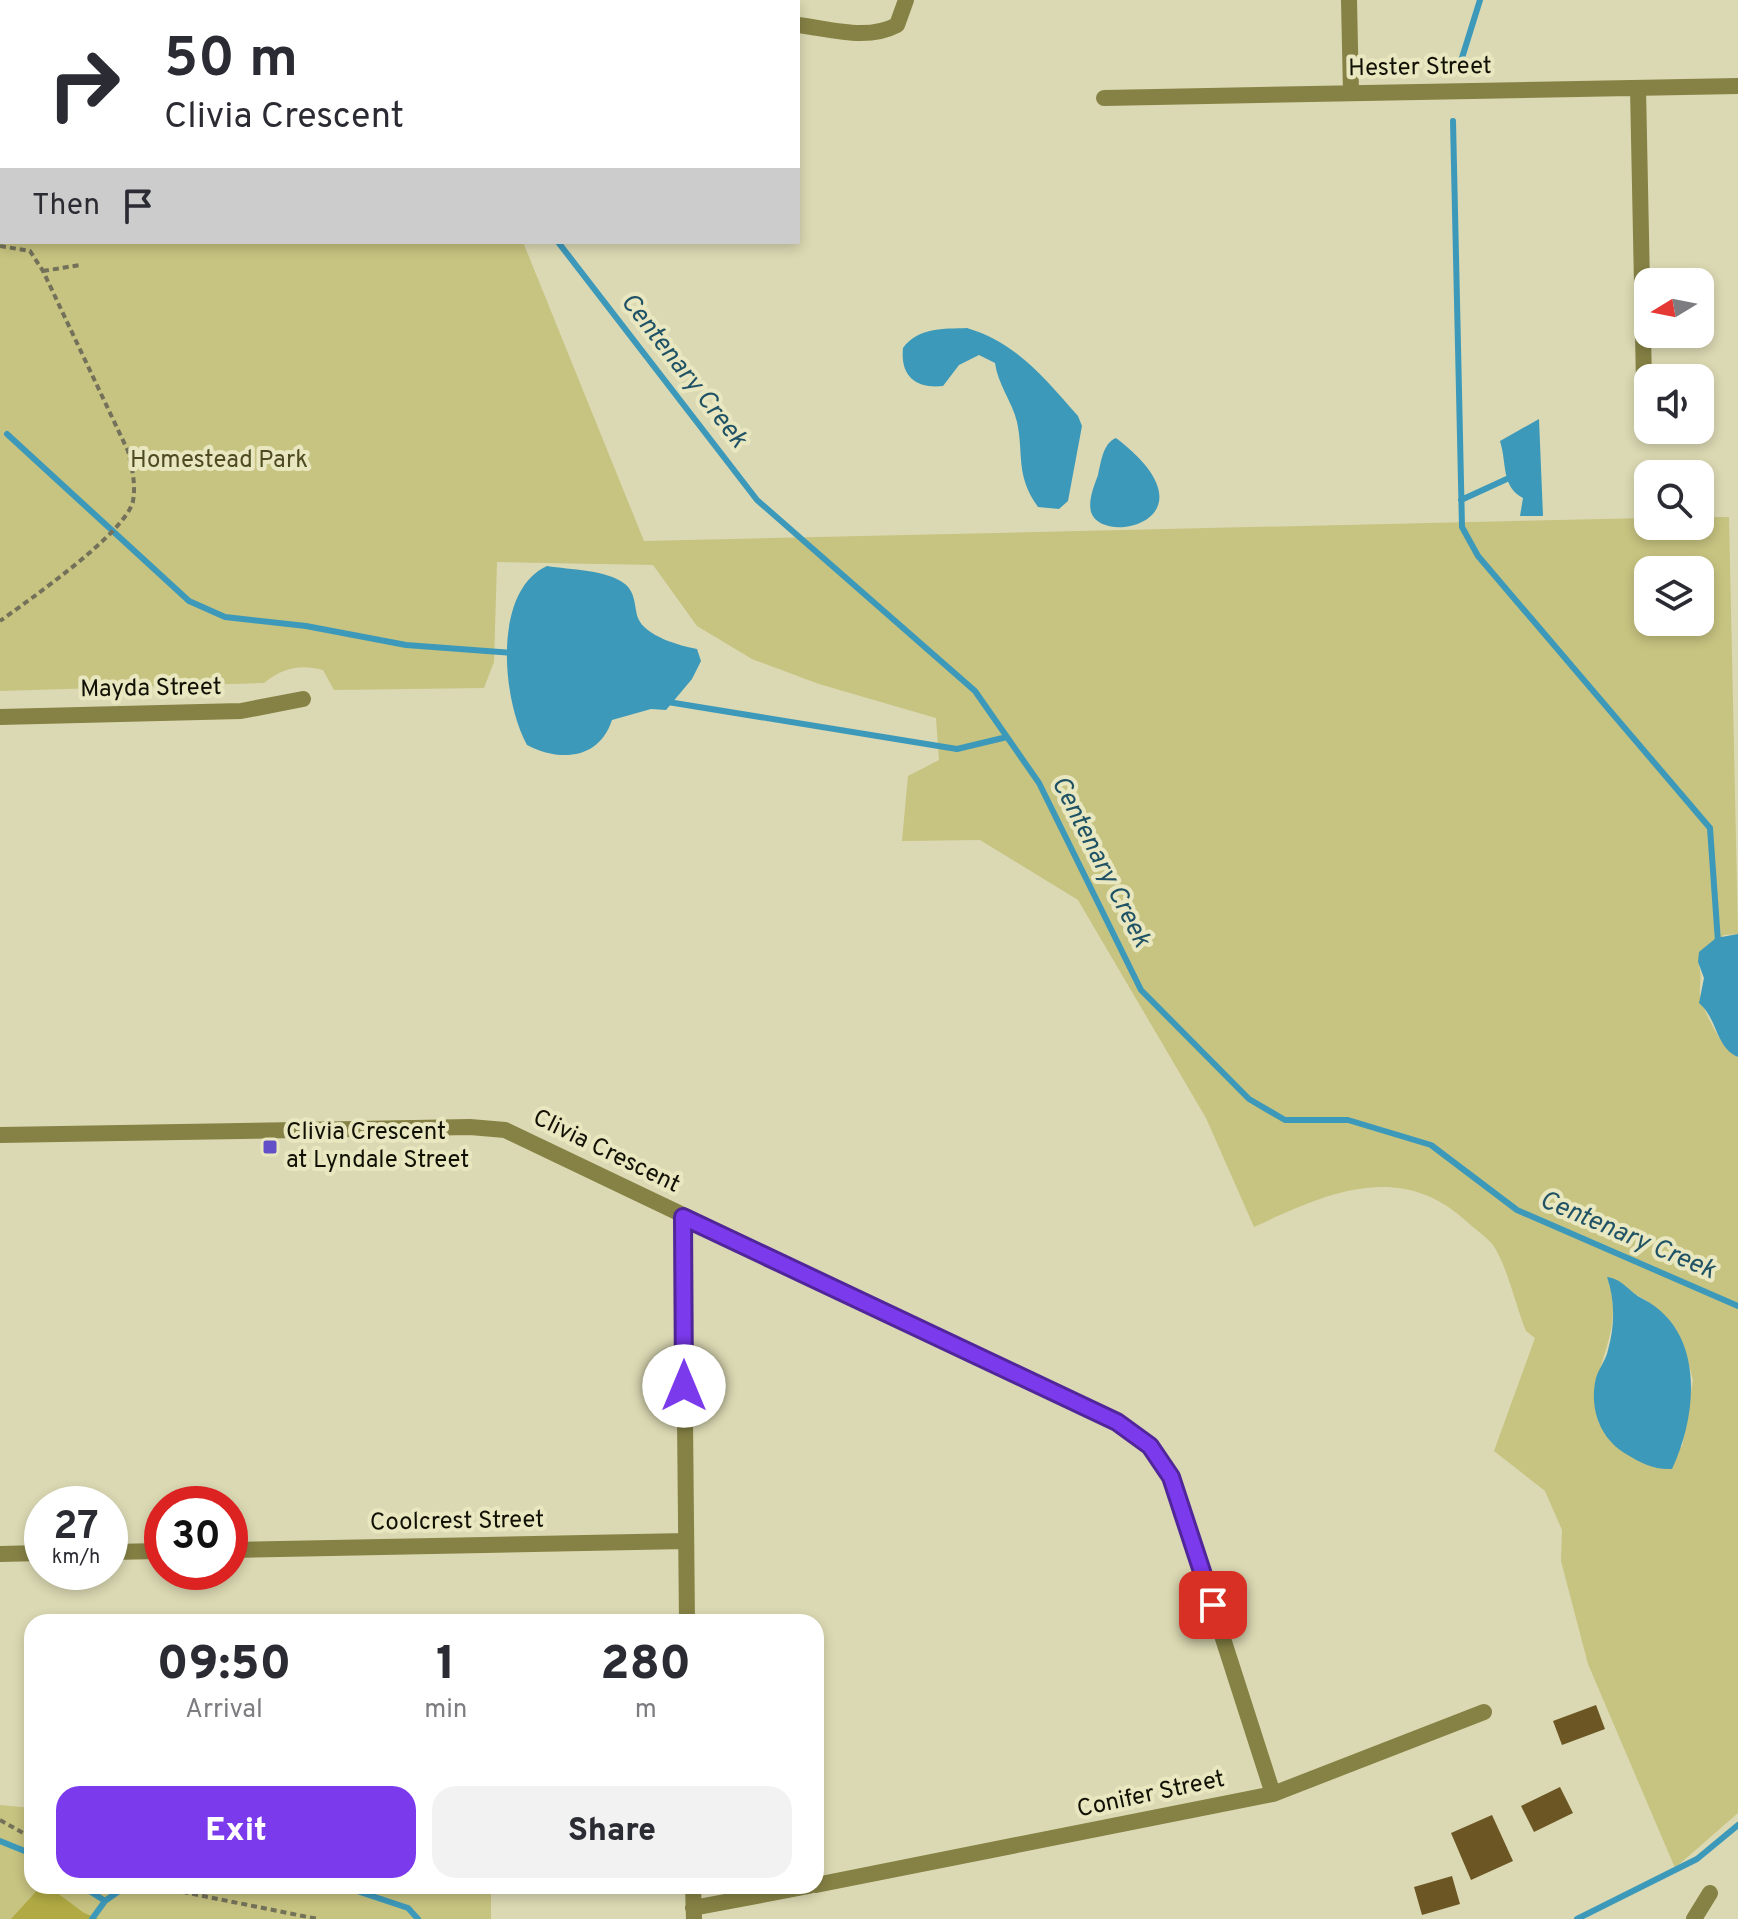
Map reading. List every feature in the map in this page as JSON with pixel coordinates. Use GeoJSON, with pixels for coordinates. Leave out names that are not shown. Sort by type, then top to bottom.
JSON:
{"type":"FeatureCollection","features":[{"type":"Feature","properties":{"kind":"street"},"geometry":{"type":"LineString","coordinates":[[800,25],[860,34],[882,33],[897,25],[906,0]]}},
{"type":"Feature","properties":{"kind":"street"},"geometry":{"type":"LineString","coordinates":[[1349,0],[1351,93]]}},
{"type":"Feature","properties":{"kind":"street","name":"Hester Street"},"geometry":{"type":"LineString","coordinates":[[1104,98],[1738,86]]}},
{"type":"Feature","properties":{"kind":"street"},"geometry":{"type":"LineString","coordinates":[[1638,88],[1644,364]]}},
{"type":"Feature","properties":{"kind":"street","name":"Mayda Street"},"geometry":{"type":"LineString","coordinates":[[0,717],[241,711],[303,699]]}},
{"type":"Feature","properties":{"kind":"street","name":"Clivia Crescent"},"geometry":{"type":"LineString","coordinates":[[0,1135],[470,1127],[505,1130],[1117,1422],[1150,1446],[1171,1477],[1187,1518],[1273,1794]]}},
{"type":"Feature","properties":{"kind":"street"},"geometry":{"type":"LineString","coordinates":[[683,1217],[687,1614]]}},
{"type":"Feature","properties":{"kind":"street","name":"Coolcrest Street"},"geometry":{"type":"LineString","coordinates":[[248,1550],[686,1541]]}},
{"type":"Feature","properties":{"kind":"street"},"geometry":{"type":"LineString","coordinates":[[0,1554],[24,1553]]}},
{"type":"Feature","properties":{"kind":"street","name":"Conifer Street"},"geometry":{"type":"LineString","coordinates":[[824,1883],[1273,1794],[1484,1712]]}},
{"type":"Feature","properties":{"kind":"street"},"geometry":{"type":"LineString","coordinates":[[1694,1919],[1710,1893]]}},
{"type":"Feature","properties":{"kind":"street"},"geometry":{"type":"LineString","coordinates":[[694,1913],[775,1894]]}},
{"type":"Feature","properties":{"kind":"path"},"geometry":{"type":"LineString","coordinates":[[0,246],[30,251],[43,271],[128,451],[134,477],[132,504],[119,522],[59,578],[0,621]]}},
{"type":"Feature","properties":{"kind":"path"},"geometry":{"type":"LineString","coordinates":[[43,271],[80,265]]}},
{"type":"Feature","properties":{"kind":"path"},"geometry":{"type":"LineString","coordinates":[[0,1820],[24,1834]]}},
{"type":"Feature","properties":{"kind":"path"},"geometry":{"type":"LineString","coordinates":[[194,1894],[318,1919]]}},
{"type":"Feature","properties":{"kind":"green space","name":"Homestead Park"},"geometry":{"type":"Polygon","coordinates":[[[0,244],[524,244],[644,541],[1634,518],[1634,540],[1714,540],[1714,517],[1729,517],[1738,934],[1724,935],[1698,962],[1700,995],[1707,1014],[1721,1040],[1738,1057],[1738,1813],[1675,1868],[1588,1664],[1561,1561],[1562,1530],[1545,1491],[1494,1451],[1535,1338],[1526,1331],[1493,1245],[1440,1202],[1414,1191],[1388,1187],[1334,1194],[1254,1227],[1206,1118],[1078,900],[980,840],[902,841],[908,776],[939,760],[936,718],[819,684],[752,659],[697,626],[653,565],[497,562],[494,662],[484,688],[334,690],[323,670],[306,667],[278,674],[264,683],[0,691],[0,244]],[[1607,1277],[1613,1317],[1597,1386],[1599,1424],[1682,1447],[1693,1380],[1686,1353],[1647,1301],[1607,1277]]]}},
{"type":"Feature","properties":{"kind":"green space"},"geometry":{"type":"Polygon","coordinates":[[[0,1805],[24,1807],[24,1894],[491,1894],[491,1919],[0,1919],[0,1805]]]}},
{"type":"Feature","properties":{"kind":"shaded area"},"geometry":{"type":"Polygon","coordinates":[[[34,1894],[59,1894],[84,1913],[99,1919],[11,1919],[34,1894]]]}},
{"type":"Feature","properties":{"kind":"water"},"geometry":{"type":"Polygon","coordinates":[[[967,328],[1015,352],[1078,416],[1082,426],[1068,501],[1059,509],[1038,507],[1026,485],[1017,422],[995,363],[979,355],[959,365],[943,386],[918,383],[907,373],[903,348],[909,341],[932,330],[967,328]]]}},
{"type":"Feature","properties":{"kind":"water"},"geometry":{"type":"Polygon","coordinates":[[[1539,419],[1543,516],[1520,516],[1523,498],[1508,481],[1500,441],[1539,419]]]}},
{"type":"Feature","properties":{"kind":"water"},"geometry":{"type":"Polygon","coordinates":[[[1116,438],[1146,466],[1158,489],[1158,507],[1147,519],[1132,526],[1114,527],[1100,522],[1090,507],[1103,454],[1108,444],[1116,438]]]}},
{"type":"Feature","properties":{"kind":"water"},"geometry":{"type":"Polygon","coordinates":[[[547,566],[598,573],[617,579],[629,588],[638,618],[648,630],[664,639],[697,649],[701,661],[692,679],[666,710],[651,709],[612,720],[598,743],[577,754],[552,754],[527,745],[512,702],[507,648],[510,622],[517,598],[529,579],[547,566]]]}},
{"type":"Feature","properties":{"kind":"water"},"geometry":{"type":"Polygon","coordinates":[[[1738,934],[1738,1057],[1725,1047],[1699,1003],[1704,978],[1698,962],[1699,952],[1716,938],[1738,934]]]}},
{"type":"Feature","properties":{"kind":"water"},"geometry":{"type":"Polygon","coordinates":[[[1607,1277],[1622,1283],[1663,1313],[1677,1331],[1686,1352],[1691,1399],[1681,1447],[1672,1469],[1648,1465],[1626,1454],[1609,1439],[1598,1421],[1594,1389],[1597,1374],[1607,1354],[1613,1322],[1612,1295],[1607,1277]]]}},
{"type":"Feature","properties":{"kind":"building"},"geometry":{"type":"Polygon","coordinates":[[[1596,1705],[1605,1729],[1562,1745],[1553,1721],[1596,1705]]]}},
{"type":"Feature","properties":{"kind":"building"},"geometry":{"type":"Polygon","coordinates":[[[1560,1787],[1573,1813],[1534,1832],[1521,1806],[1560,1787]]]}},
{"type":"Feature","properties":{"kind":"building"},"geometry":{"type":"Polygon","coordinates":[[[1492,1815],[1513,1861],[1471,1880],[1451,1833],[1492,1815]]]}},
{"type":"Feature","properties":{"kind":"building"},"geometry":{"type":"Polygon","coordinates":[[[1452,1876],[1460,1904],[1422,1915],[1414,1887],[1452,1876]]]}},
{"type":"Feature","properties":{"kind":"waterway"},"geometry":{"type":"LineString","coordinates":[[1461,61],[1480,0]]}},
{"type":"Feature","properties":{"kind":"waterway"},"geometry":{"type":"LineString","coordinates":[[1453,121],[1462,527],[1478,556],[1710,828],[1718,942]]}},
{"type":"Feature","properties":{"kind":"waterway","name":"Centenary Creek"},"geometry":{"type":"LineString","coordinates":[[560,244],[757,500],[975,691],[1039,783],[1141,990],[1249,1099],[1285,1120],[1348,1120],[1431,1145],[1517,1210],[1738,1306]]}},
{"type":"Feature","properties":{"kind":"waterway"},"geometry":{"type":"LineString","coordinates":[[7,434],[189,601],[225,617],[306,626],[406,645],[512,653]]}},
{"type":"Feature","properties":{"kind":"waterway"},"geometry":{"type":"LineString","coordinates":[[1461,500],[1509,478]]}},
{"type":"Feature","properties":{"kind":"waterway"},"geometry":{"type":"LineString","coordinates":[[668,702],[957,749],[1007,737]]}},
{"type":"Feature","properties":{"kind":"waterway"},"geometry":{"type":"LineString","coordinates":[[1577,1919],[1697,1859],[1738,1825]]}},
{"type":"Feature","properties":{"kind":"waterway"},"geometry":{"type":"LineString","coordinates":[[0,1841],[24,1851]]}},
{"type":"Feature","properties":{"kind":"waterway"},"geometry":{"type":"LineString","coordinates":[[94,1894],[105,1901]]}},
{"type":"Feature","properties":{"kind":"waterway"},"geometry":{"type":"LineString","coordinates":[[92,1919],[105,1901],[115,1894]]}},
{"type":"Feature","properties":{"kind":"waterway"},"geometry":{"type":"LineString","coordinates":[[366,1894],[408,1908],[418,1919]]}},
{"type":"Feature","properties":{"kind":"place","name":"Clivia Crescent at Lyndale Street"},"geometry":{"type":"Point","coordinates":[270,1147]}},
{"type":"Feature","properties":{"kind":"route"},"geometry":{"type":"LineString","coordinates":[[684,1386],[683,1217],[1117,1422],[1150,1446],[1171,1477],[1187,1518],[1213,1605]]}}]}
